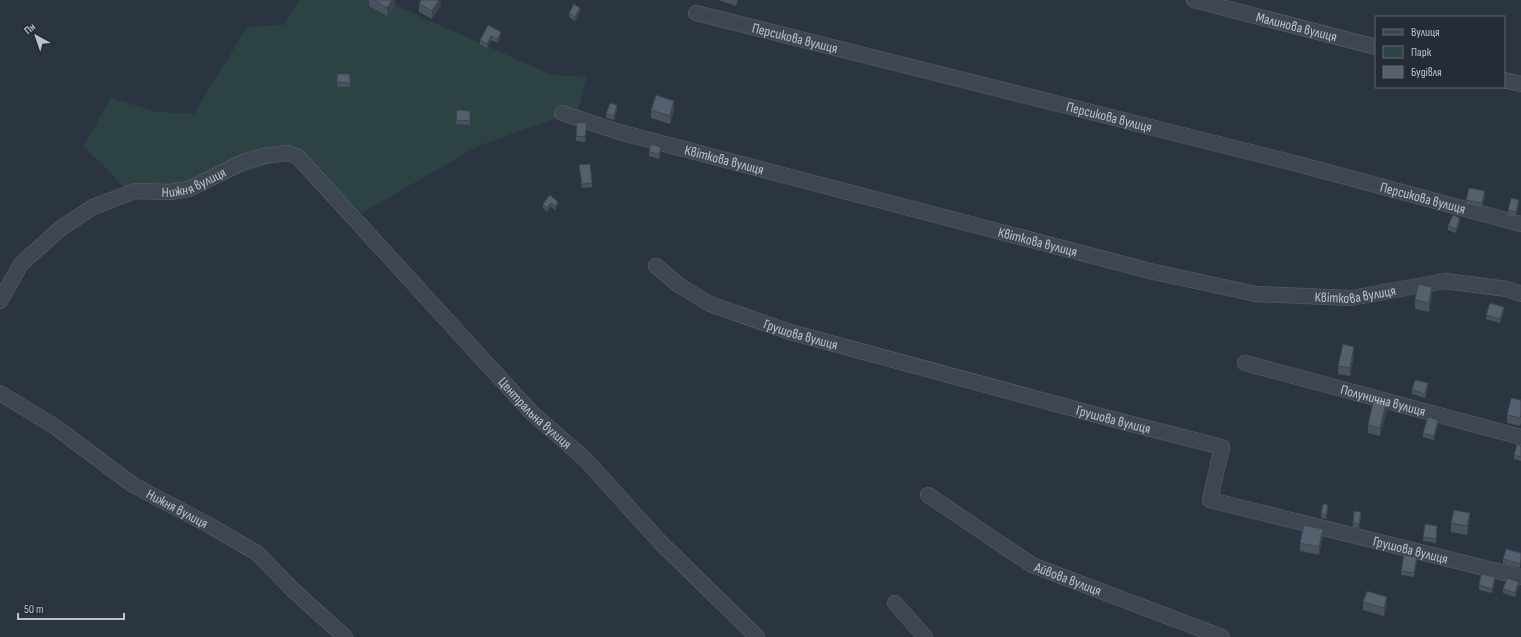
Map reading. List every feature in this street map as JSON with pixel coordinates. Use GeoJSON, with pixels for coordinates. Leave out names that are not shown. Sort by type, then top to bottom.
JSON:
{"type":"FeatureCollection","features":[{"type":"Feature","properties":{"kind":"street","name":"Малинова вулиця"},"geometry":{"type":"LineString","coordinates":[[1194,0],[1375,47]]}},
{"type":"Feature","properties":{"kind":"street","name":"Персикова вулиця"},"geometry":{"type":"LineString","coordinates":[[696,14],[1294,163],[1521,224]]}},
{"type":"Feature","properties":{"kind":"street"},"geometry":{"type":"LineString","coordinates":[[1505,80],[1521,84]]}},
{"type":"Feature","properties":{"kind":"street","name":"Квіткова вулиця"},"geometry":{"type":"LineString","coordinates":[[562,113],[619,132],[1147,270],[1256,294],[1351,298],[1445,281],[1507,289],[1521,294]]}},
{"type":"Feature","properties":{"kind":"street","name":"Нижня вулиця"},"geometry":{"type":"LineString","coordinates":[[0,301],[21,264],[61,228],[93,207],[135,191],[170,192],[189,189],[243,162],[264,156],[288,153],[298,158],[320,182]]}},
{"type":"Feature","properties":{"kind":"street","name":"Центральна вулиця"},"geometry":{"type":"LineString","coordinates":[[320,182],[531,412],[585,459],[660,542],[757,637]]}},
{"type":"Feature","properties":{"kind":"street","name":"Грушова вулиця"},"geometry":{"type":"LineString","coordinates":[[656,266],[680,286],[710,304],[790,332],[1108,418],[1222,447],[1210,500],[1521,577]]}},
{"type":"Feature","properties":{"kind":"street","name":"Полунична вулиця"},"geometry":{"type":"LineString","coordinates":[[1246,362],[1521,437]]}},
{"type":"Feature","properties":{"kind":"street","name":"Нижня вулиця"},"geometry":{"type":"LineString","coordinates":[[0,394],[54,426],[133,485],[207,524],[257,553],[293,590],[344,637]]}},
{"type":"Feature","properties":{"kind":"street","name":"Айвова вулиця"},"geometry":{"type":"LineString","coordinates":[[928,495],[1032,565],[1222,637]]}},
{"type":"Feature","properties":{"kind":"street"},"geometry":{"type":"LineString","coordinates":[[895,603],[925,637]]}},
{"type":"Feature","properties":{"kind":"green space"},"geometry":{"type":"Polygon","coordinates":[[[300,0],[383,0],[552,75],[587,77],[575,120],[554,119],[478,146],[362,213],[309,160],[275,162],[188,195],[135,200],[106,168],[83,147],[111,98],[157,112],[194,114],[247,27],[284,25],[300,0]]]}},
{"type":"Feature","properties":{"kind":"building"},"geometry":{"type":"Polygon","coordinates":[[[374,0],[392,0],[387,8],[374,0]]]}},
{"type":"Feature","properties":{"kind":"building"},"geometry":{"type":"Polygon","coordinates":[[[421,0],[439,0],[432,11],[419,4],[421,0]]]}},
{"type":"Feature","properties":{"kind":"building"},"geometry":{"type":"Polygon","coordinates":[[[574,4],[580,8],[575,17],[569,13],[574,4]]]}},
{"type":"Feature","properties":{"kind":"building"},"geometry":{"type":"Polygon","coordinates":[[[488,25],[501,32],[497,39],[491,36],[487,44],[480,40],[488,25]]]}},
{"type":"Feature","properties":{"kind":"building"},"geometry":{"type":"Polygon","coordinates":[[[337,74],[350,74],[350,83],[337,82],[337,74]]]}},
{"type":"Feature","properties":{"kind":"building"},"geometry":{"type":"Polygon","coordinates":[[[656,95],[674,101],[670,116],[651,110],[656,95]]]}},
{"type":"Feature","properties":{"kind":"building"},"geometry":{"type":"Polygon","coordinates":[[[610,103],[617,105],[614,116],[606,114],[610,103]]]}},
{"type":"Feature","properties":{"kind":"building"},"geometry":{"type":"Polygon","coordinates":[[[457,110],[470,111],[470,121],[456,120],[457,110]]]}},
{"type":"Feature","properties":{"kind":"building"},"geometry":{"type":"Polygon","coordinates":[[[577,122],[587,123],[585,137],[576,136],[577,122]]]}},
{"type":"Feature","properties":{"kind":"building"},"geometry":{"type":"Polygon","coordinates":[[[651,144],[661,147],[659,154],[649,152],[651,144]]]}},
{"type":"Feature","properties":{"kind":"building"},"geometry":{"type":"Polygon","coordinates":[[[590,164],[592,183],[582,184],[579,165],[590,164]]]}},
{"type":"Feature","properties":{"kind":"building"},"geometry":{"type":"Polygon","coordinates":[[[1469,188],[1485,191],[1482,203],[1466,200],[1469,188]]]}},
{"type":"Feature","properties":{"kind":"building"},"geometry":{"type":"Polygon","coordinates":[[[550,195],[558,202],[555,206],[551,203],[547,208],[543,204],[550,195]]]}},
{"type":"Feature","properties":{"kind":"building"},"geometry":{"type":"Polygon","coordinates":[[[1511,198],[1519,200],[1516,212],[1508,210],[1511,198]]]}},
{"type":"Feature","properties":{"kind":"building"},"geometry":{"type":"Polygon","coordinates":[[[1453,215],[1460,218],[1456,229],[1448,226],[1453,215]]]}},
{"type":"Feature","properties":{"kind":"building"},"geometry":{"type":"Polygon","coordinates":[[[1418,284],[1432,287],[1429,303],[1415,300],[1418,284]]]}},
{"type":"Feature","properties":{"kind":"building"},"geometry":{"type":"Polygon","coordinates":[[[1490,303],[1504,307],[1500,319],[1486,315],[1490,303]]]}},
{"type":"Feature","properties":{"kind":"building"},"geometry":{"type":"Polygon","coordinates":[[[1343,344],[1354,347],[1350,368],[1338,366],[1343,344]]]}},
{"type":"Feature","properties":{"kind":"building"},"geometry":{"type":"Polygon","coordinates":[[[1415,380],[1428,383],[1425,394],[1412,390],[1415,380]]]}},
{"type":"Feature","properties":{"kind":"building"},"geometry":{"type":"Polygon","coordinates":[[[1374,398],[1387,401],[1380,428],[1368,425],[1374,398]]]}},
{"type":"Feature","properties":{"kind":"building"},"geometry":{"type":"Polygon","coordinates":[[[1511,398],[1521,400],[1520,418],[1507,415],[1511,398]]]}},
{"type":"Feature","properties":{"kind":"building"},"geometry":{"type":"Polygon","coordinates":[[[1428,417],[1438,420],[1434,436],[1423,433],[1428,417]]]}},
{"type":"Feature","properties":{"kind":"building"},"geometry":{"type":"Polygon","coordinates":[[[1517,444],[1521,446],[1521,457],[1514,455],[1517,444]]]}},
{"type":"Feature","properties":{"kind":"building"},"geometry":{"type":"Polygon","coordinates":[[[1323,504],[1328,505],[1326,515],[1321,514],[1323,504]]]}},
{"type":"Feature","properties":{"kind":"building"},"geometry":{"type":"Polygon","coordinates":[[[1454,510],[1470,513],[1467,526],[1451,523],[1454,510]]]}},
{"type":"Feature","properties":{"kind":"building"},"geometry":{"type":"Polygon","coordinates":[[[1354,511],[1361,512],[1359,524],[1353,523],[1354,511]]]}},
{"type":"Feature","properties":{"kind":"building"},"geometry":{"type":"Polygon","coordinates":[[[1425,524],[1437,526],[1436,539],[1423,537],[1425,524]]]}},
{"type":"Feature","properties":{"kind":"building"},"geometry":{"type":"Polygon","coordinates":[[[1304,525],[1323,529],[1319,547],[1300,543],[1304,525]]]}},
{"type":"Feature","properties":{"kind":"building"},"geometry":{"type":"Polygon","coordinates":[[[1506,549],[1521,553],[1520,564],[1503,559],[1506,549]]]}},
{"type":"Feature","properties":{"kind":"building"},"geometry":{"type":"Polygon","coordinates":[[[1404,555],[1417,557],[1414,573],[1401,571],[1404,555]]]}},
{"type":"Feature","properties":{"kind":"building"},"geometry":{"type":"Polygon","coordinates":[[[1481,574],[1495,577],[1492,589],[1479,585],[1481,574]]]}},
{"type":"Feature","properties":{"kind":"building"},"geometry":{"type":"Polygon","coordinates":[[[1507,578],[1519,582],[1515,593],[1503,589],[1507,578]]]}},
{"type":"Feature","properties":{"kind":"building"},"geometry":{"type":"Polygon","coordinates":[[[1367,591],[1387,597],[1384,608],[1363,602],[1367,591]]]}}]}
